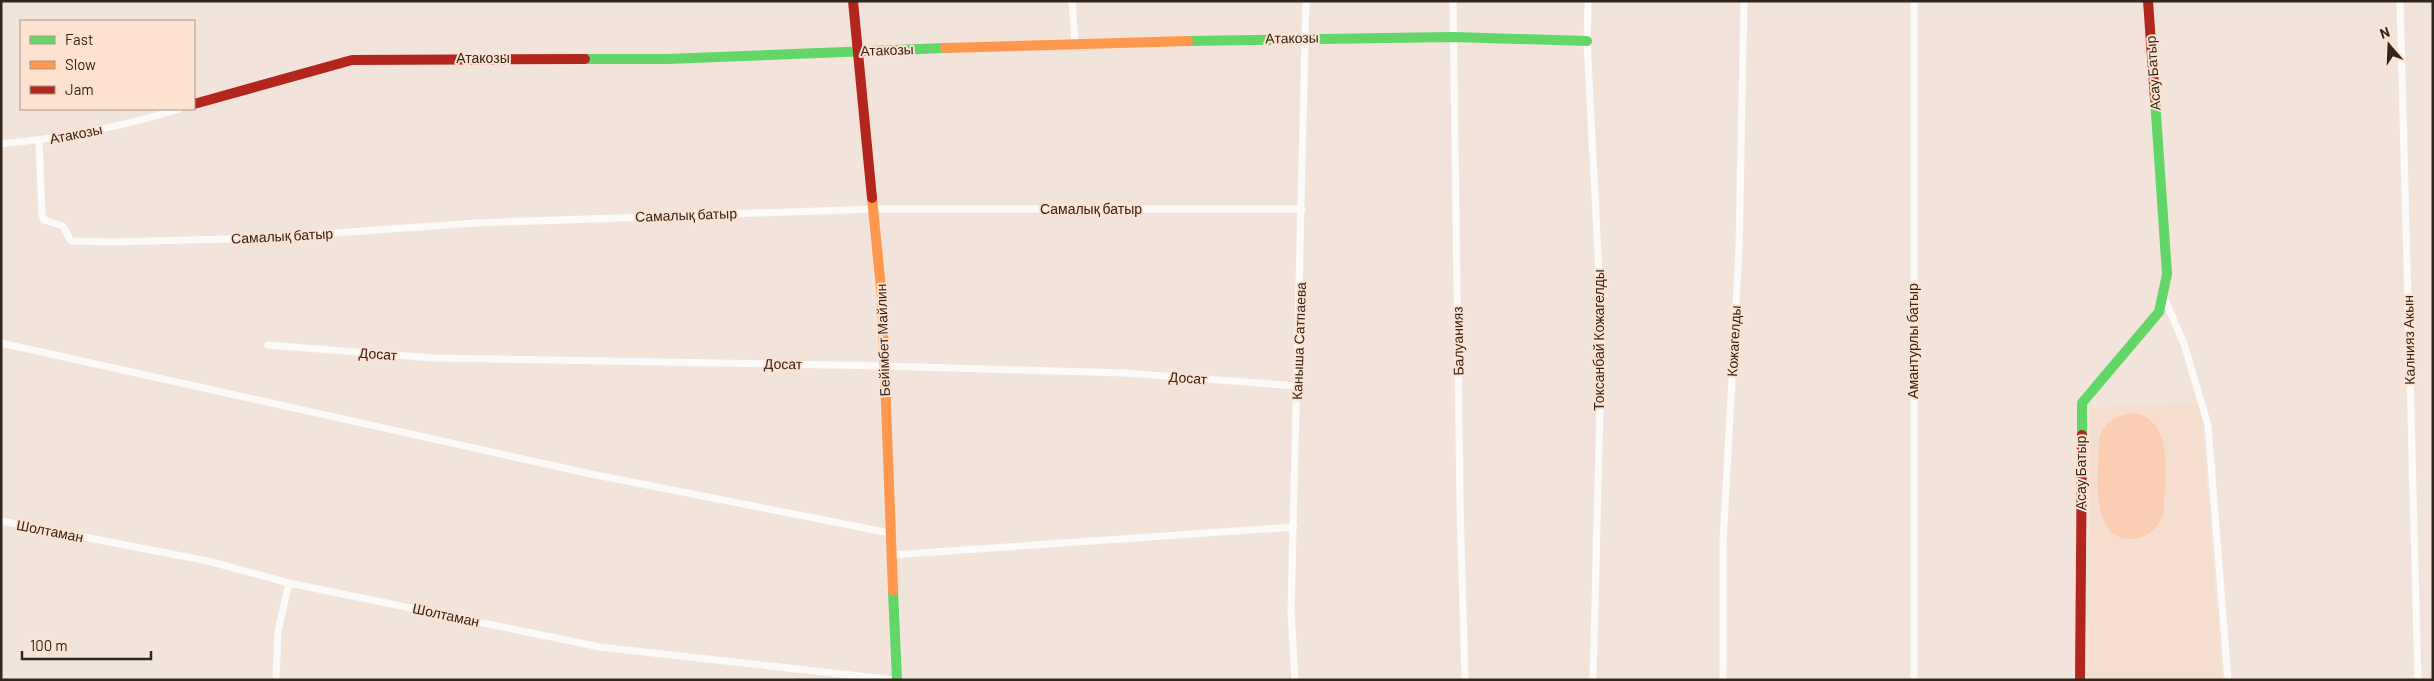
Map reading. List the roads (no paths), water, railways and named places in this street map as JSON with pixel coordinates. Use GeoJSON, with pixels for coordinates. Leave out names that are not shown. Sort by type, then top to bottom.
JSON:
{"type":"FeatureCollection","features":[{"type":"Feature","properties":{"kind":"street","name":"Бейімбет Майлин"},"geometry":{"type":"LineString","coordinates":[[853,1],[882,298],[896,680]]}},
{"type":"Feature","properties":{"kind":"street"},"geometry":{"type":"LineString","coordinates":[[1072,1],[1075,43]]}},
{"type":"Feature","properties":{"kind":"street","name":"Каныша Сатпаева"},"geometry":{"type":"LineString","coordinates":[[1295,680],[1291,612],[1306,1]]}},
{"type":"Feature","properties":{"kind":"street","name":"Балуанияз"},"geometry":{"type":"LineString","coordinates":[[1453,1],[1465,680]]}},
{"type":"Feature","properties":{"kind":"street","name":"Токсанбай Кожагелды"},"geometry":{"type":"LineString","coordinates":[[1588,1],[1587,41],[1602,330],[1593,680]]}},
{"type":"Feature","properties":{"kind":"street","name":"Кожагелды"},"geometry":{"type":"LineString","coordinates":[[1723,680],[1723,543],[1739,249],[1744,1]]}},
{"type":"Feature","properties":{"kind":"street","name":"Амантурлы батыр"},"geometry":{"type":"LineString","coordinates":[[1914,1],[1914,680]]}},
{"type":"Feature","properties":{"kind":"street","name":"Асау Батыр"},"geometry":{"type":"LineString","coordinates":[[2080,680],[2082,403],[2159,312],[2168,274],[2148,1]]}},
{"type":"Feature","properties":{"kind":"street","name":"Калнияз Акын"},"geometry":{"type":"LineString","coordinates":[[2400,1],[2418,680]]}},
{"type":"Feature","properties":{"kind":"street","name":"Атакозы"},"geometry":{"type":"LineString","coordinates":[[195,104],[352,60],[413,58],[668,59],[1075,43],[1306,38],[1453,37],[1587,41]]}},
{"type":"Feature","properties":{"kind":"street","name":"Атакозы"},"geometry":{"type":"LineString","coordinates":[[1,144],[39,141],[175,110]]}},
{"type":"Feature","properties":{"kind":"street","name":"Самалық батыр"},"geometry":{"type":"LineString","coordinates":[[39,141],[42,215],[44,220],[63,226],[71,241],[111,242],[265,238],[476,223],[874,209],[1302,209]]}},
{"type":"Feature","properties":{"kind":"street"},"geometry":{"type":"LineString","coordinates":[[2163,294],[2184,344],[2208,425],[2228,680]]}},
{"type":"Feature","properties":{"kind":"street"},"geometry":{"type":"LineString","coordinates":[[1,343],[591,474],[890,533]]}},
{"type":"Feature","properties":{"kind":"street","name":"Досат"},"geometry":{"type":"LineString","coordinates":[[268,345],[432,358],[884,366],[1124,373],[1298,386]]}},
{"type":"Feature","properties":{"kind":"street","name":"Шолтаман"},"geometry":{"type":"LineString","coordinates":[[1,521],[208,561],[289,583],[600,647],[896,680]]}},
{"type":"Feature","properties":{"kind":"street"},"geometry":{"type":"LineString","coordinates":[[891,555],[1294,527]]}},
{"type":"Feature","properties":{"kind":"street"},"geometry":{"type":"LineString","coordinates":[[276,680],[278,631],[289,583]]}}]}
